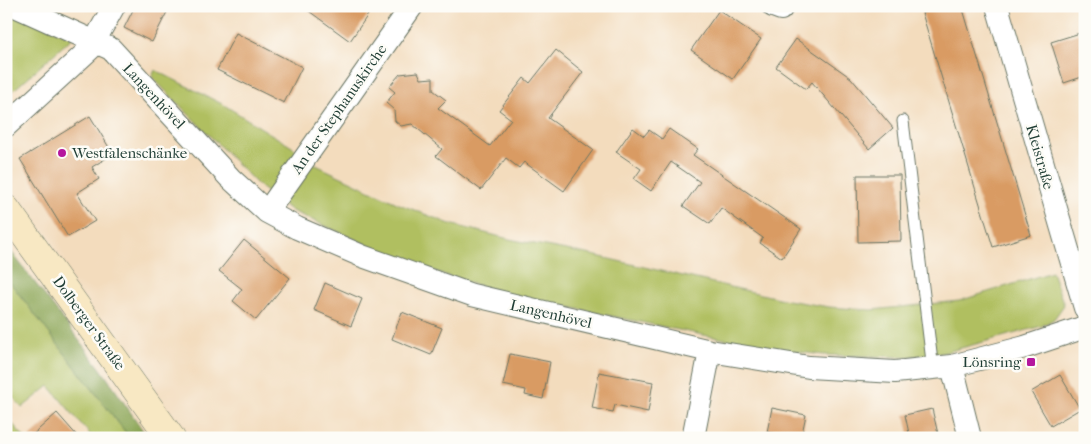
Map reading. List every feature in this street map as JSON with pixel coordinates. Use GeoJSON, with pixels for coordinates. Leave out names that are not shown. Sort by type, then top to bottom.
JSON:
{"type":"FeatureCollection","features":[{"type":"Feature","properties":{"kind":"main road","name":"Dolberger Straße"},"geometry":{"type":"LineString","coordinates":[[6,209],[171,438]]}},
{"type":"Feature","properties":{"kind":"street","name":"Langenhövel"},"geometry":{"type":"LineString","coordinates":[[15,6],[111,49],[230,178],[267,212],[297,228],[362,256],[472,295],[710,351],[809,367],[894,372],[943,368],[1025,347],[1085,327]]}},
{"type":"Feature","properties":{"kind":"street"},"geometry":{"type":"LineString","coordinates":[[6,126],[96,42],[114,6]]}},
{"type":"Feature","properties":{"kind":"street","name":"An der Stephanuskirche"},"geometry":{"type":"LineString","coordinates":[[267,212],[412,6]]}},
{"type":"Feature","properties":{"kind":"street","name":"Kleistraße"},"geometry":{"type":"LineString","coordinates":[[997,6],[1085,308]]}},
{"type":"Feature","properties":{"kind":"street"},"geometry":{"type":"LineString","coordinates":[[693,438],[710,351]]}},
{"type":"Feature","properties":{"kind":"street"},"geometry":{"type":"LineString","coordinates":[[943,368],[970,438]]}},
{"type":"Feature","properties":{"kind":"lane"},"geometry":{"type":"LineString","coordinates":[[903,121],[943,368]]}},
{"type":"Feature","properties":{"kind":"green space"},"geometry":{"type":"Polygon","coordinates":[[[6,9],[72,38],[6,97],[6,9]]]}},
{"type":"Feature","properties":{"kind":"green space"},"geometry":{"type":"Polygon","coordinates":[[[155,70],[224,105],[292,147],[316,165],[399,204],[450,224],[509,239],[592,255],[787,300],[829,307],[872,310],[959,301],[1052,272],[1064,305],[1054,319],[1042,326],[943,353],[904,357],[824,355],[784,350],[515,296],[453,278],[379,250],[292,211],[260,187],[152,77],[155,70]]]}},
{"type":"Feature","properties":{"kind":"green space"},"geometry":{"type":"Polygon","coordinates":[[[6,245],[101,369],[148,438],[130,438],[6,277],[6,245]]]}},
{"type":"Feature","properties":{"kind":"green space"},"geometry":{"type":"Polygon","coordinates":[[[6,277],[130,438],[93,438],[49,386],[22,408],[6,389],[6,277]]]}},
{"type":"Feature","properties":{"kind":"green space"},"geometry":{"type":"Polygon","coordinates":[[[10,421],[25,438],[6,438],[6,425],[10,421]]]}},
{"type":"Feature","properties":{"kind":"building"},"geometry":{"type":"Polygon","coordinates":[[[135,6],[170,6],[152,42],[124,28],[135,6]]]}},
{"type":"Feature","properties":{"kind":"building"},"geometry":{"type":"Polygon","coordinates":[[[302,6],[374,6],[350,41],[302,6]]]}},
{"type":"Feature","properties":{"kind":"building"},"geometry":{"type":"Polygon","coordinates":[[[945,6],[962,6],[1031,235],[993,247],[922,13],[945,6]]]}},
{"type":"Feature","properties":{"kind":"building"},"geometry":{"type":"Polygon","coordinates":[[[719,10],[761,39],[733,79],[691,50],[719,10]]]}},
{"type":"Feature","properties":{"kind":"building"},"geometry":{"type":"Polygon","coordinates":[[[236,33],[302,67],[284,103],[217,70],[236,33]]]}},
{"type":"Feature","properties":{"kind":"building"},"geometry":{"type":"Polygon","coordinates":[[[1080,33],[1085,47],[1085,76],[1064,83],[1051,42],[1080,33]]]}},
{"type":"Feature","properties":{"kind":"building"},"geometry":{"type":"Polygon","coordinates":[[[796,39],[851,78],[893,128],[869,149],[812,82],[806,89],[776,67],[796,39]]]}},
{"type":"Feature","properties":{"kind":"building"},"geometry":{"type":"Polygon","coordinates":[[[556,50],[583,72],[548,118],[593,150],[564,191],[524,162],[519,168],[506,158],[481,190],[436,156],[442,149],[412,124],[401,126],[395,121],[394,110],[386,103],[395,92],[389,87],[400,74],[418,72],[421,79],[433,78],[433,90],[446,100],[438,108],[490,146],[511,119],[499,110],[524,78],[530,83],[556,50]]]}},
{"type":"Feature","properties":{"kind":"building"},"geometry":{"type":"Polygon","coordinates":[[[90,116],[113,154],[92,167],[99,179],[77,193],[95,221],[68,237],[20,159],[90,116]]]}},
{"type":"Feature","properties":{"kind":"building"},"geometry":{"type":"Polygon","coordinates":[[[633,128],[644,136],[649,130],[662,139],[669,129],[698,149],[693,155],[801,229],[782,258],[760,243],[763,238],[721,208],[710,224],[683,206],[700,182],[671,162],[651,191],[634,179],[641,169],[616,152],[633,128]]]}},
{"type":"Feature","properties":{"kind":"building"},"geometry":{"type":"Polygon","coordinates":[[[857,175],[900,175],[901,241],[858,242],[857,175]]]}},
{"type":"Feature","properties":{"kind":"building"},"geometry":{"type":"Polygon","coordinates":[[[244,240],[290,278],[256,320],[233,301],[242,289],[219,271],[244,240]]]}},
{"type":"Feature","properties":{"kind":"building"},"geometry":{"type":"Polygon","coordinates":[[[325,283],[362,299],[351,326],[314,310],[325,283]]]}},
{"type":"Feature","properties":{"kind":"building"},"geometry":{"type":"Polygon","coordinates":[[[402,312],[442,328],[431,355],[392,339],[402,312]]]}},
{"type":"Feature","properties":{"kind":"building"},"geometry":{"type":"Polygon","coordinates":[[[510,354],[550,362],[543,399],[525,395],[526,390],[503,385],[510,354]]]}},
{"type":"Feature","properties":{"kind":"building"},"geometry":{"type":"Polygon","coordinates":[[[599,372],[653,382],[648,412],[615,405],[613,412],[592,408],[599,372]]]}},
{"type":"Feature","properties":{"kind":"building"},"geometry":{"type":"Polygon","coordinates":[[[1060,375],[1080,409],[1051,426],[1031,392],[1060,375]]]}},
{"type":"Feature","properties":{"kind":"building"},"geometry":{"type":"Polygon","coordinates":[[[772,408],[806,415],[801,438],[767,432],[772,408]]]}},
{"type":"Feature","properties":{"kind":"building"},"geometry":{"type":"Polygon","coordinates":[[[932,409],[939,438],[910,438],[905,415],[932,409]]]}},
{"type":"Feature","properties":{"kind":"building"},"geometry":{"type":"Polygon","coordinates":[[[57,413],[79,438],[29,438],[57,413]]]}},
{"type":"Feature","properties":{"kind":"place","name":"Westfalenschänke"},"geometry":{"type":"Point","coordinates":[62,153]}},
{"type":"Feature","properties":{"kind":"place","name":"Lönsring"},"geometry":{"type":"Point","coordinates":[1031,362]}}]}
